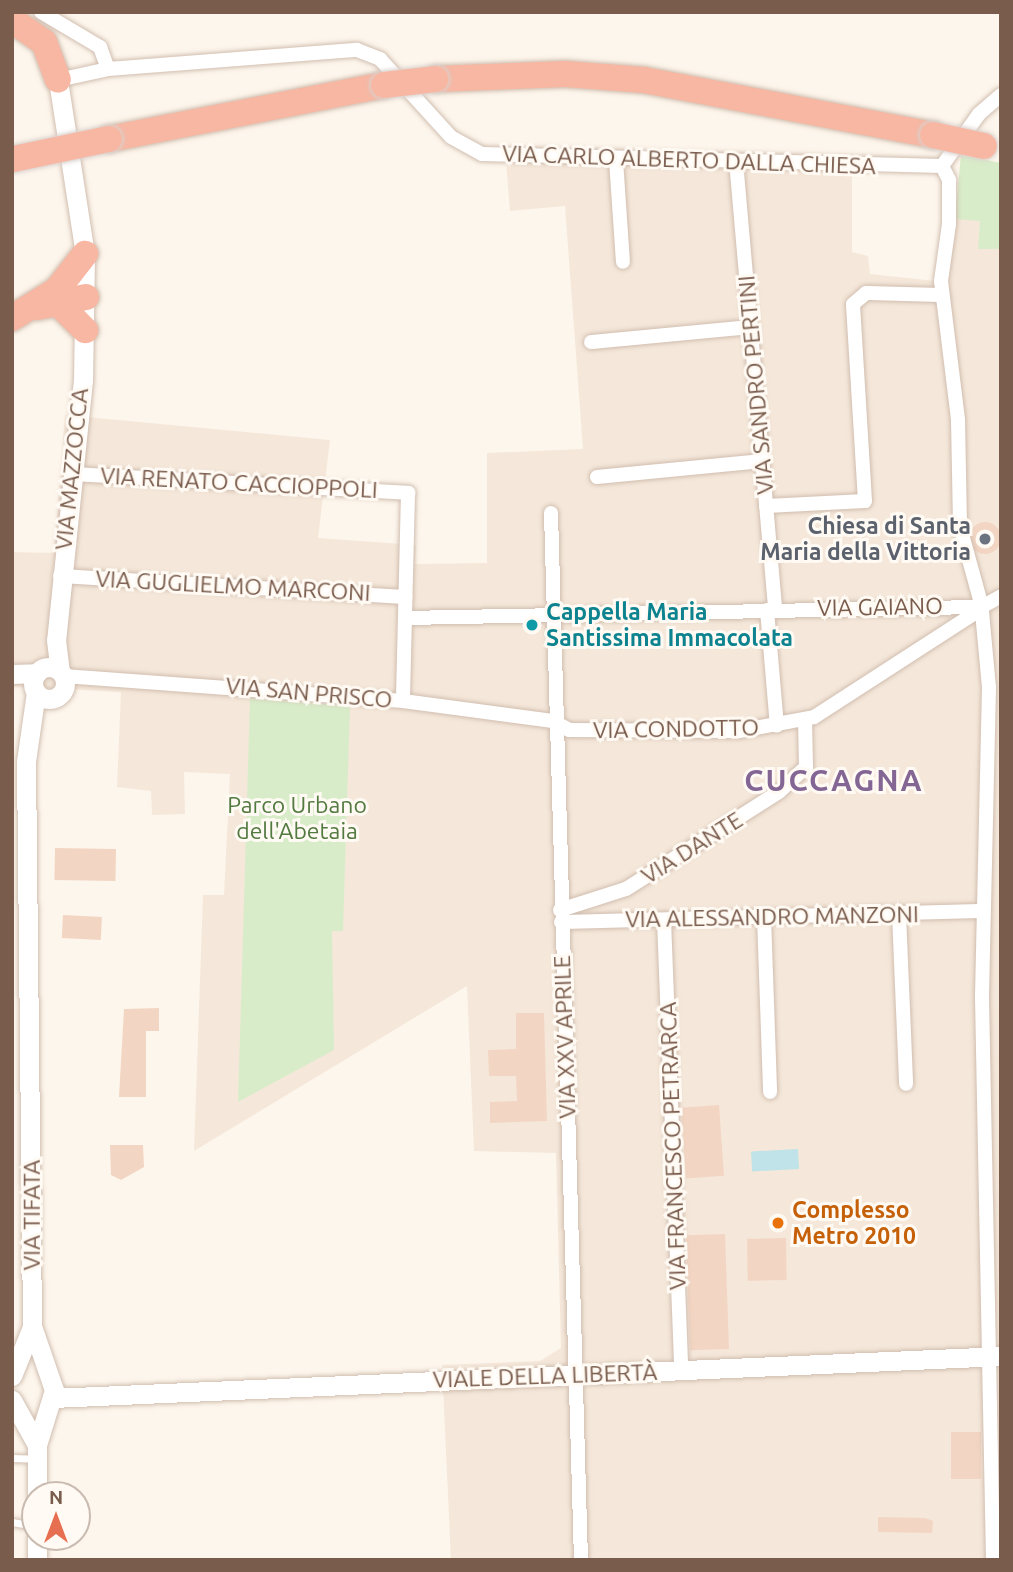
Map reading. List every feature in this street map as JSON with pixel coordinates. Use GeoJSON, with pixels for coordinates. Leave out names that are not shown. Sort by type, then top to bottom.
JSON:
{"type":"FeatureCollection","features":[{"type":"Feature","properties":{"kind":"highway"},"geometry":{"type":"LineString","coordinates":[[12,19],[44,42],[58,80]]}},
{"type":"Feature","properties":{"kind":"highway"},"geometry":{"type":"LineString","coordinates":[[12,159],[384,85],[436,79],[565,74],[644,80],[992,148]]}},
{"type":"Feature","properties":{"kind":"highway"},"geometry":{"type":"LineString","coordinates":[[12,318],[60,301],[86,254]]}},
{"type":"Feature","properties":{"kind":"highway"},"geometry":{"type":"LineString","coordinates":[[60,301],[85,330]]}},
{"type":"Feature","properties":{"kind":"street"},"geometry":{"type":"LineString","coordinates":[[41,12],[100,47],[107,69]]}},
{"type":"Feature","properties":{"kind":"street","name":"VIA CARLO ALBERTO DALLA CHIESA"},"geometry":{"type":"LineString","coordinates":[[58,80],[107,69],[357,50],[380,60],[464,147],[482,154],[616,160],[943,166]]}},
{"type":"Feature","properties":{"kind":"street"},"geometry":{"type":"LineString","coordinates":[[58,80],[86,254]]}},
{"type":"Feature","properties":{"kind":"street"},"geometry":{"type":"LineString","coordinates":[[993,1560],[996,1355],[982,911],[989,687],[984,608],[960,527],[958,421],[942,295],[949,224],[949,180],[943,166],[979,114],[1001,95]]}},
{"type":"Feature","properties":{"kind":"street"},"geometry":{"type":"LineString","coordinates":[[616,160],[623,262]]}},
{"type":"Feature","properties":{"kind":"street","name":"VIA SANDRO PERTINI"},"geometry":{"type":"LineString","coordinates":[[736,161],[766,506],[778,726]]}},
{"type":"Feature","properties":{"kind":"street"},"geometry":{"type":"LineString","coordinates":[[766,506],[865,501],[853,304],[866,293],[942,295]]}},
{"type":"Feature","properties":{"kind":"street"},"geometry":{"type":"LineString","coordinates":[[591,342],[751,327]]}},
{"type":"Feature","properties":{"kind":"street","name":"VIA MAZZOCCA"},"geometry":{"type":"LineString","coordinates":[[46,678],[55,640],[85,330]]}},
{"type":"Feature","properties":{"kind":"street"},"geometry":{"type":"LineString","coordinates":[[597,477],[762,461]]}},
{"type":"Feature","properties":{"kind":"street","name":"VIA RENATO CACCIOPPOLI"},"geometry":{"type":"LineString","coordinates":[[71,474],[408,493],[405,597]]}},
{"type":"Feature","properties":{"kind":"street","name":"VIA XXV APRILE"},"geometry":{"type":"LineString","coordinates":[[551,513],[553,721],[581,1560]]}},
{"type":"Feature","properties":{"kind":"street","name":"VIA GUGLIELMO MARCONI"},"geometry":{"type":"LineString","coordinates":[[60,576],[405,597]]}},
{"type":"Feature","properties":{"kind":"street","name":"VIA CONDOTTO"},"geometry":{"type":"LineString","coordinates":[[553,721],[569,730],[623,732],[778,726],[804,719],[1001,596]]}},
{"type":"Feature","properties":{"kind":"street"},"geometry":{"type":"LineString","coordinates":[[402,701],[405,597]]}},
{"type":"Feature","properties":{"kind":"street","name":"VIA GAIANO"},"geometry":{"type":"LineString","coordinates":[[405,618],[984,608]]}},
{"type":"Feature","properties":{"kind":"street","name":"VIA SAN PRISCO"},"geometry":{"type":"LineString","coordinates":[[12,676],[402,701],[553,721]]}},
{"type":"Feature","properties":{"kind":"street","name":"VIA TIFATA"},"geometry":{"type":"LineString","coordinates":[[33,726],[55,698],[46,678]]}},
{"type":"Feature","properties":{"kind":"street","name":"VIA TIFATA"},"geometry":{"type":"LineString","coordinates":[[37,1481],[37,1452],[50,1401],[49,1374],[32,1326],[26,761],[46,678]]}},
{"type":"Feature","properties":{"kind":"street","name":"VIA DANTE"},"geometry":{"type":"LineString","coordinates":[[560,916],[626,889],[779,792],[806,767],[804,719]]}},
{"type":"Feature","properties":{"kind":"street","name":"VIA ALESSANDRO MANZONI"},"geometry":{"type":"LineString","coordinates":[[560,916],[664,920],[982,911]]}},
{"type":"Feature","properties":{"kind":"street"},"geometry":{"type":"LineString","coordinates":[[899,914],[906,1084]]}},
{"type":"Feature","properties":{"kind":"street"},"geometry":{"type":"LineString","coordinates":[[764,917],[770,1092]]}},
{"type":"Feature","properties":{"kind":"street","name":"VIA FRANCESCO PETRARCA"},"geometry":{"type":"LineString","coordinates":[[664,920],[681,1371]]}},
{"type":"Feature","properties":{"kind":"street","name":"VIA TIFATA"},"geometry":{"type":"LineString","coordinates":[[14,1374],[32,1326]]}},
{"type":"Feature","properties":{"kind":"street","name":"VIALE DELLA LIBERTÀ"},"geometry":{"type":"LineString","coordinates":[[50,1401],[88,1391],[681,1371],[996,1355]]}},
{"type":"Feature","properties":{"kind":"street","name":"VIA TIFATA"},"geometry":{"type":"LineString","coordinates":[[14,1374],[28,1366],[49,1374]]}},
{"type":"Feature","properties":{"kind":"street","name":"VIALE DELLA LIBERTÀ"},"geometry":{"type":"LineString","coordinates":[[49,1374],[88,1391]]}},
{"type":"Feature","properties":{"kind":"street","name":"VIA TIFATA"},"geometry":{"type":"LineString","coordinates":[[37,1452],[17,1404],[50,1401]]}},
{"type":"Feature","properties":{"kind":"lane"},"geometry":{"type":"LineString","coordinates":[[12,1458],[37,1452]]}},
{"type":"Feature","properties":{"kind":"shaded area"},"geometry":{"type":"Polygon","coordinates":[[[505,148],[852,156],[852,252],[868,256],[870,274],[936,281],[943,218],[980,220],[979,249],[1001,249],[1001,1560],[451,1560],[442,1365],[540,1361],[561,1348],[556,1153],[474,1151],[467,986],[194,1151],[203,895],[224,895],[230,774],[184,772],[185,814],[152,815],[151,791],[117,787],[121,692],[12,686],[12,552],[54,553],[65,415],[330,440],[318,538],[416,545],[415,564],[487,563],[487,453],[583,449],[565,206],[510,211],[505,148]]]}},
{"type":"Feature","properties":{"kind":"green space"},"geometry":{"type":"Polygon","coordinates":[[[961,155],[1001,163],[1001,249],[978,249],[980,221],[955,219],[961,155]]]}},
{"type":"Feature","properties":{"kind":"green space","name":"Parco Urbano dell'Abetaia"},"geometry":{"type":"Polygon","coordinates":[[[250,698],[350,706],[343,931],[332,931],[334,1050],[238,1102],[250,698]]]}},
{"type":"Feature","properties":{"kind":"water"},"geometry":{"type":"Polygon","coordinates":[[[798,1149],[799,1169],[752,1171],[751,1151],[798,1149]]]}},
{"type":"Feature","properties":{"kind":"building","name":"Chiesa di Santa Maria della Vittoria"},"geometry":{"type":"Polygon","coordinates":[[[985,522],[997,526],[1001,538],[997,550],[985,554],[973,550],[969,538],[973,526],[985,522]]]}},
{"type":"Feature","properties":{"kind":"building"},"geometry":{"type":"Polygon","coordinates":[[[55,848],[116,849],[115,881],[54,880],[55,848]]]}},
{"type":"Feature","properties":{"kind":"building"},"geometry":{"type":"Polygon","coordinates":[[[63,915],[102,917],[101,940],[62,938],[63,915]]]}},
{"type":"Feature","properties":{"kind":"building"},"geometry":{"type":"Polygon","coordinates":[[[159,1008],[159,1031],[146,1031],[146,1097],[119,1097],[124,1009],[159,1008]]]}},
{"type":"Feature","properties":{"kind":"building"},"geometry":{"type":"Polygon","coordinates":[[[516,1013],[544,1013],[547,1121],[490,1123],[490,1102],[517,1101],[516,1076],[489,1076],[488,1050],[516,1049],[516,1013]]]}},
{"type":"Feature","properties":{"kind":"building"},"geometry":{"type":"Polygon","coordinates":[[[719,1105],[724,1176],[686,1178],[681,1108],[719,1105]]]}},
{"type":"Feature","properties":{"kind":"building"},"geometry":{"type":"Polygon","coordinates":[[[110,1145],[143,1145],[144,1167],[121,1180],[111,1175],[110,1145]]]}},
{"type":"Feature","properties":{"kind":"building"},"geometry":{"type":"Polygon","coordinates":[[[725,1234],[729,1349],[690,1350],[686,1235],[725,1234]]]}},
{"type":"Feature","properties":{"kind":"building"},"geometry":{"type":"Polygon","coordinates":[[[786,1238],[787,1280],[748,1281],[747,1239],[786,1238]]]}},
{"type":"Feature","properties":{"kind":"building"},"geometry":{"type":"Polygon","coordinates":[[[951,1432],[981,1432],[981,1479],[951,1479],[951,1432]]]}},
{"type":"Feature","properties":{"kind":"building"},"geometry":{"type":"Polygon","coordinates":[[[878,1517],[925,1518],[933,1521],[932,1533],[878,1532],[878,1517]]]}},
{"type":"Feature","properties":{"kind":"place","name":"Chiesa di Santa Maria della Vittoria"},"geometry":{"type":"Point","coordinates":[985,539]}},
{"type":"Feature","properties":{"kind":"place","name":"Cappella Maria Santissima Immacolata"},"geometry":{"type":"Point","coordinates":[532,625]}},
{"type":"Feature","properties":{"kind":"place","name":"Complesso Metro 2010"},"geometry":{"type":"Point","coordinates":[778,1223]}},
{"type":"Feature","properties":{"kind":"district","name":"CUCCAGNA"},"geometry":{"type":"Point","coordinates":[834,780]}}]}
